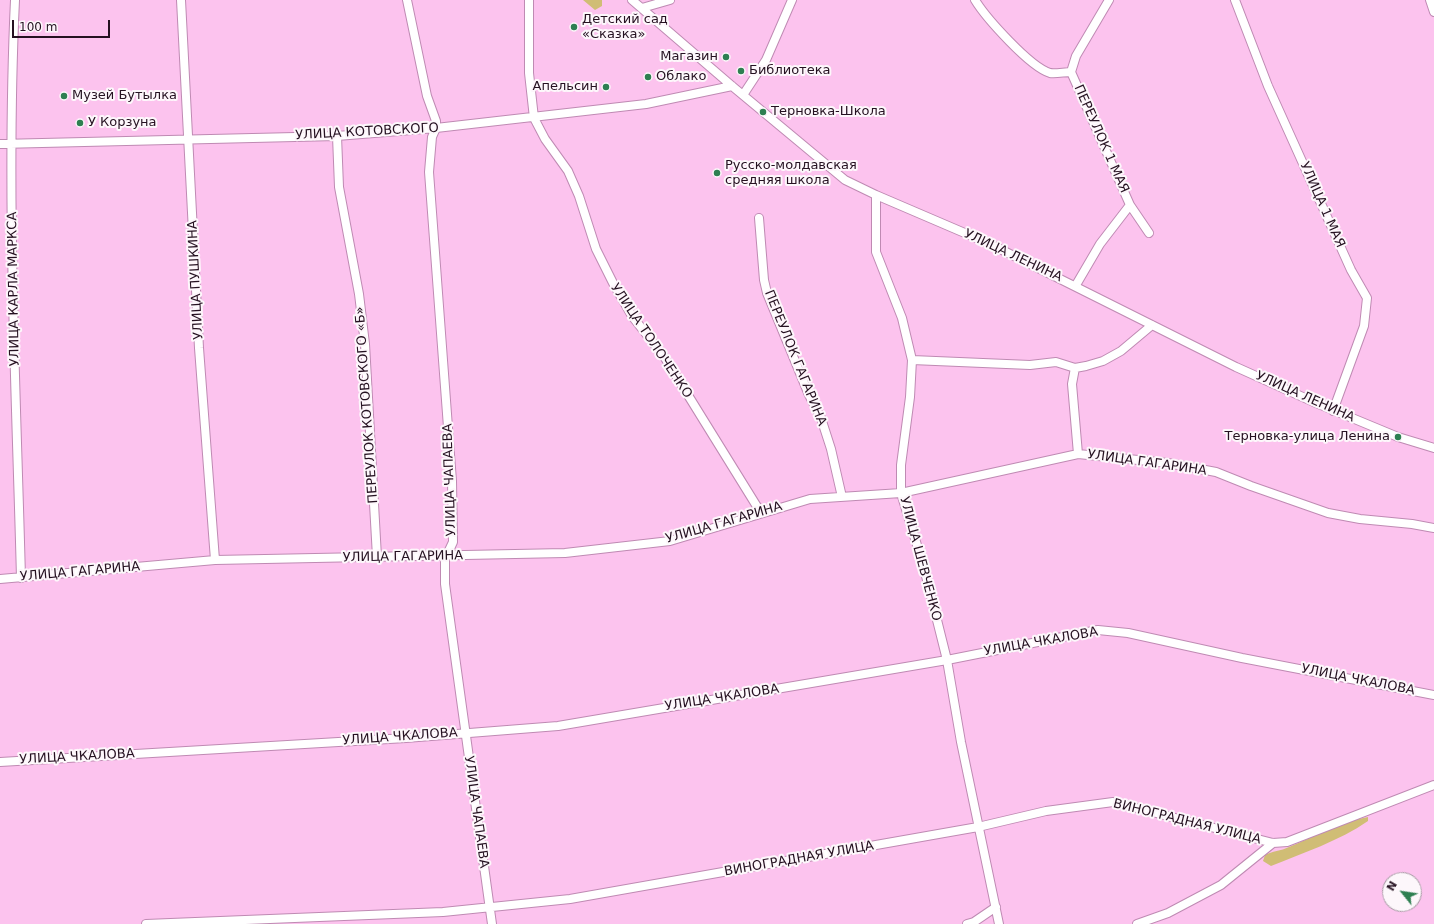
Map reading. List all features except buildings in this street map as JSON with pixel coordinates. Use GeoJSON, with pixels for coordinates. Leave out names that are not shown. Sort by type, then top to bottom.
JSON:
{"type":"FeatureCollection","features":[{"type":"Feature","properties":{"kind":"street","name":"УЛИЦА КАРЛА МАРКСА"},"geometry":{"type":"LineString","coordinates":[[15,0],[12,83],[12,144],[21,578]]}},
{"type":"Feature","properties":{"kind":"street","name":"УЛИЦА ПУШКИНА"},"geometry":{"type":"LineString","coordinates":[[181,0],[199,348],[216,560]]}},
{"type":"Feature","properties":{"kind":"street"},"geometry":{"type":"LineString","coordinates":[[407,0],[427,96],[436,121],[436,128]]}},
{"type":"Feature","properties":{"kind":"street","name":"УЛИЦА ТОЛОЧЕНКО"},"geometry":{"type":"LineString","coordinates":[[529,0],[529,73],[534,118],[545,139],[568,171],[579,196],[596,249],[613,283],[632,316],[664,358],[761,513]]}},
{"type":"Feature","properties":{"kind":"street","name":"УЛИЦА ЛЕНИНА"},"geometry":{"type":"LineString","coordinates":[[632,0],[830,170],[845,180],[876,195],[988,243],[1076,285],[1152,326],[1236,367],[1333,411],[1398,437],[1434,448]]}},
{"type":"Feature","properties":{"kind":"street"},"geometry":{"type":"LineString","coordinates":[[642,8],[670,0]]}},
{"type":"Feature","properties":{"kind":"street"},"geometry":{"type":"LineString","coordinates":[[743,95],[766,60],[792,0]]}},
{"type":"Feature","properties":{"kind":"street","name":"ПЕРЕУЛОК 1 МАЯ"},"geometry":{"type":"LineString","coordinates":[[974,0],[981,11],[1031,61],[1050,73],[1071,72]]}},
{"type":"Feature","properties":{"kind":"street","name":"ПЕРЕУЛОК 1 МАЯ"},"geometry":{"type":"LineString","coordinates":[[1076,285],[1100,244],[1130,205],[1071,72],[1076,56],[1109,0]]}},
{"type":"Feature","properties":{"kind":"street","name":"УЛИЦА 1 МАЯ"},"geometry":{"type":"LineString","coordinates":[[1235,0],[1268,86],[1351,270],[1367,298],[1364,326],[1333,411]]}},
{"type":"Feature","properties":{"kind":"street"},"geometry":{"type":"LineString","coordinates":[[1430,0],[1434,12]]}},
{"type":"Feature","properties":{"kind":"street","name":"УЛИЦА КОТОВСКОГО"},"geometry":{"type":"LineString","coordinates":[[0,144],[337,136],[534,118],[646,104],[732,86]]}},
{"type":"Feature","properties":{"kind":"street","name":"УЛИЦА ЧАПАЕВА"},"geometry":{"type":"LineString","coordinates":[[436,128],[432,137],[429,172],[452,481],[453,542],[444,564],[445,584],[464,733],[492,924]]}},
{"type":"Feature","properties":{"kind":"street","name":"ПЕРЕУЛОК КОТОВСКОГО «Б»"},"geometry":{"type":"LineString","coordinates":[[337,136],[339,187],[359,294],[365,344],[377,557]]}},
{"type":"Feature","properties":{"kind":"street","name":"УЛИЦА ШЕВЧЕНКО"},"geometry":{"type":"LineString","coordinates":[[876,195],[876,252],[902,318],[912,360],[910,397],[901,465],[901,493],[924,568],[947,660],[961,742],[999,924]]}},
{"type":"Feature","properties":{"kind":"street"},"geometry":{"type":"LineString","coordinates":[[1130,205],[1149,233]]}},
{"type":"Feature","properties":{"kind":"street","name":"ПЕРЕУЛОК ГАГАРИНА"},"geometry":{"type":"LineString","coordinates":[[759,218],[764,280],[767,293],[806,388],[821,418],[831,449],[842,497]]}},
{"type":"Feature","properties":{"kind":"street"},"geometry":{"type":"LineString","coordinates":[[912,360],[1022,364],[1056,362],[1075,368],[1103,361],[1121,351],[1152,326]]}},
{"type":"Feature","properties":{"kind":"street"},"geometry":{"type":"LineString","coordinates":[[1075,368],[1072,384],[1078,454]]}},
{"type":"Feature","properties":{"kind":"street","name":"УЛИЦА ГАГАРИНА"},"geometry":{"type":"LineString","coordinates":[[0,579],[216,560],[565,553],[670,541],[708,531],[761,513],[810,499],[901,493],[1078,454],[1168,463],[1216,472],[1328,513],[1360,519],[1412,524],[1434,528]]}},
{"type":"Feature","properties":{"kind":"street","name":"УЛИЦА ЧКАЛОВА"},"geometry":{"type":"LineString","coordinates":[[0,762],[558,726],[947,660],[1098,630],[1114,631],[1434,695]]}},
{"type":"Feature","properties":{"kind":"street","name":"ВИНОГРАДНАЯ УЛИЦА"},"geometry":{"type":"LineString","coordinates":[[146,924],[436,912],[576,898],[978,827],[1046,811],[1113,802],[1273,843],[1287,842],[1434,785]]}},
{"type":"Feature","properties":{"kind":"street"},"geometry":{"type":"LineString","coordinates":[[1258,839],[1263,851]]}},
{"type":"Feature","properties":{"kind":"street"},"geometry":{"type":"LineString","coordinates":[[1137,924],[1168,913],[1220,885],[1273,843]]}},
{"type":"Feature","properties":{"kind":"street"},"geometry":{"type":"LineString","coordinates":[[967,924],[974,922],[996,907]]}},
{"type":"Feature","properties":{"kind":"shaded area"},"geometry":{"type":"Polygon","coordinates":[[[583,0],[602,0],[602,6],[595,10],[583,0]]]}},
{"type":"Feature","properties":{"kind":"shaded area"},"geometry":{"type":"Polygon","coordinates":[[[1368,817],[1368,821],[1357,828],[1321,846],[1271,866],[1263,861],[1265,855],[1286,848],[1347,822],[1368,817]]]}},
{"type":"Feature","properties":{"kind":"place","name":"Детский сад «Сказка»"},"geometry":{"type":"Point","coordinates":[574,27]}},
{"type":"Feature","properties":{"kind":"place","name":"Магазин"},"geometry":{"type":"Point","coordinates":[726,57]}},
{"type":"Feature","properties":{"kind":"place","name":"Библиотека"},"geometry":{"type":"Point","coordinates":[741,71]}},
{"type":"Feature","properties":{"kind":"place","name":"Облако"},"geometry":{"type":"Point","coordinates":[648,77]}},
{"type":"Feature","properties":{"kind":"place","name":"Апельсин"},"geometry":{"type":"Point","coordinates":[606,87]}},
{"type":"Feature","properties":{"kind":"place","name":"Музей Бутылка"},"geometry":{"type":"Point","coordinates":[64,96]}},
{"type":"Feature","properties":{"kind":"place","name":"Терновка-Школа"},"geometry":{"type":"Point","coordinates":[763,112]}},
{"type":"Feature","properties":{"kind":"place","name":"У Корзуна"},"geometry":{"type":"Point","coordinates":[80,123]}},
{"type":"Feature","properties":{"kind":"place","name":"Русско-молдавская средняя школа"},"geometry":{"type":"Point","coordinates":[717,173]}},
{"type":"Feature","properties":{"kind":"place","name":"Терновка-улица Ленина"},"geometry":{"type":"Point","coordinates":[1398,437]}}]}
